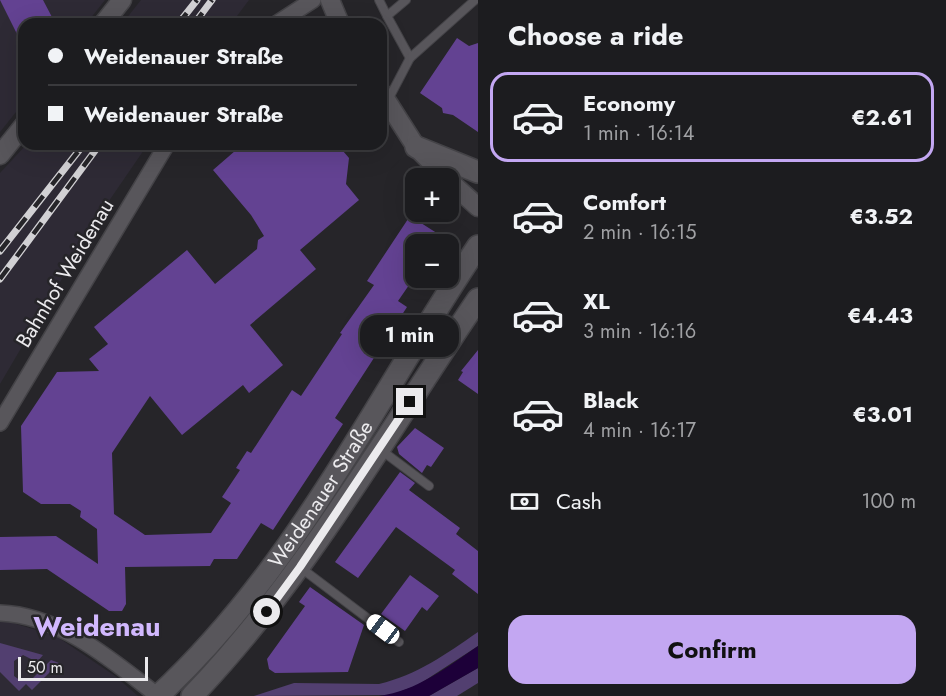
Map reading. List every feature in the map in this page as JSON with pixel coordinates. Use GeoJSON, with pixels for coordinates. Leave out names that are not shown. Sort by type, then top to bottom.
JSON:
{"type":"FeatureCollection","features":[{"type":"Feature","properties":{"kind":"main road"},"geometry":{"type":"LineString","coordinates":[[416,147],[478,172]]}},
{"type":"Feature","properties":{"kind":"main road","name":"Weidenauer Straße"},"geometry":{"type":"LineString","coordinates":[[158,696],[234,614],[294,537],[478,246]]}},
{"type":"Feature","properties":{"kind":"main road","name":"Weidenauer Straße"},"geometry":{"type":"LineString","coordinates":[[192,696],[236,649],[300,567],[475,311]]}},
{"type":"Feature","properties":{"kind":"street"},"geometry":{"type":"LineString","coordinates":[[108,18],[122,0]]}},
{"type":"Feature","properties":{"kind":"street"},"geometry":{"type":"LineString","coordinates":[[285,18],[313,0]]}},
{"type":"Feature","properties":{"kind":"street"},"geometry":{"type":"LineString","coordinates":[[330,0],[338,18]]}},
{"type":"Feature","properties":{"kind":"street"},"geometry":{"type":"LineString","coordinates":[[387,101],[416,147],[437,168]]}},
{"type":"Feature","properties":{"kind":"street"},"geometry":{"type":"LineString","coordinates":[[0,155],[18,132]]}},
{"type":"Feature","properties":{"kind":"street","name":"Bahnhof Weidenau"},"geometry":{"type":"LineString","coordinates":[[0,423],[162,150]]}},
{"type":"Feature","properties":{"kind":"street"},"geometry":{"type":"LineString","coordinates":[[459,189],[478,207]]}},
{"type":"Feature","properties":{"kind":"street"},"geometry":{"type":"LineString","coordinates":[[0,614],[23,616],[55,627],[158,696]]}},
{"type":"Feature","properties":{"kind":"lane"},"geometry":{"type":"LineString","coordinates":[[379,0],[410,58]]}},
{"type":"Feature","properties":{"kind":"lane"},"geometry":{"type":"LineString","coordinates":[[387,16],[406,0]]}},
{"type":"Feature","properties":{"kind":"lane"},"geometry":{"type":"LineString","coordinates":[[387,92],[410,58],[475,0]]}},
{"type":"Feature","properties":{"kind":"lane"},"geometry":{"type":"LineString","coordinates":[[380,449],[429,486]]}},
{"type":"Feature","properties":{"kind":"lane"},"geometry":{"type":"LineString","coordinates":[[300,567],[399,642]]}},
{"type":"Feature","properties":{"kind":"shaded area"},"geometry":{"type":"Polygon","coordinates":[[[0,0],[105,0],[91,18],[18,18],[18,110],[0,132],[0,0]]]}},
{"type":"Feature","properties":{"kind":"shaded area"},"geometry":{"type":"Polygon","coordinates":[[[141,0],[249,0],[236,18],[127,18],[141,0]]]}},
{"type":"Feature","properties":{"kind":"shaded area"},"geometry":{"type":"Polygon","coordinates":[[[21,150],[144,150],[100,214],[0,384],[0,173],[21,150]]]}},
{"type":"Feature","properties":{"kind":"shaded area"},"geometry":{"type":"Polygon","coordinates":[[[0,619],[56,636],[115,676],[138,696],[0,696],[0,619]]]}},
{"type":"Feature","properties":{"kind":"shaded area"},"geometry":{"type":"Polygon","coordinates":[[[478,632],[478,646],[418,685],[391,695],[254,696],[294,683],[379,684],[393,680],[431,663],[478,632]]]}},
{"type":"Feature","properties":{"kind":"shaded area"},"geometry":{"type":"Polygon","coordinates":[[[0,643],[43,655],[37,662],[23,655],[14,661],[14,676],[21,681],[31,680],[51,660],[59,663],[32,690],[26,684],[19,691],[0,672],[0,643]]]}},
{"type":"Feature","properties":{"kind":"shaded area"},"geometry":{"type":"Polygon","coordinates":[[[478,646],[478,668],[429,696],[379,696],[419,684],[478,646]]]}},
{"type":"Feature","properties":{"kind":"shaded area"},"geometry":{"type":"Polygon","coordinates":[[[478,668],[478,683],[457,696],[429,696],[478,668]]]}},
{"type":"Feature","properties":{"kind":"building"},"geometry":{"type":"Polygon","coordinates":[[[0,0],[43,0],[52,18],[18,18],[18,36],[0,0]]]}},
{"type":"Feature","properties":{"kind":"building"},"geometry":{"type":"Polygon","coordinates":[[[457,38],[469,46],[478,43],[478,132],[453,115],[443,113],[442,108],[420,93],[457,38]]]}},
{"type":"Feature","properties":{"kind":"building"},"geometry":{"type":"Polygon","coordinates":[[[236,150],[342,150],[349,158],[346,184],[359,200],[300,250],[316,269],[250,325],[283,365],[249,393],[243,385],[182,435],[150,396],[112,453],[114,514],[145,535],[211,533],[231,503],[222,497],[240,470],[236,468],[247,451],[251,453],[292,390],[301,396],[342,334],[340,333],[374,285],[367,281],[406,222],[419,222],[438,234],[405,234],[405,288],[407,288],[398,301],[407,307],[335,418],[343,424],[273,530],[261,523],[237,559],[214,559],[210,566],[125,567],[126,604],[122,611],[109,611],[47,569],[0,570],[0,537],[56,536],[98,564],[97,529],[80,517],[81,511],[70,504],[41,504],[23,492],[21,426],[57,372],[99,371],[89,359],[108,344],[94,327],[187,250],[215,284],[257,249],[258,240],[264,236],[251,215],[213,170],[236,150]]]}},
{"type":"Feature","properties":{"kind":"building"},"geometry":{"type":"Polygon","coordinates":[[[478,350],[478,394],[458,380],[463,372],[461,371],[478,350]]]}},
{"type":"Feature","properties":{"kind":"building"},"geometry":{"type":"Polygon","coordinates":[[[415,428],[444,448],[431,467],[427,465],[422,473],[399,454],[397,447],[415,428]]]}},
{"type":"Feature","properties":{"kind":"building"},"geometry":{"type":"Polygon","coordinates":[[[400,472],[415,483],[409,490],[460,528],[456,534],[478,551],[478,594],[452,574],[455,570],[396,527],[358,578],[335,562],[400,472]]]}},
{"type":"Feature","properties":{"kind":"building"},"geometry":{"type":"Polygon","coordinates":[[[410,575],[439,596],[427,611],[422,607],[405,631],[381,614],[410,575]]]}},
{"type":"Feature","properties":{"kind":"building"},"geometry":{"type":"Polygon","coordinates":[[[310,587],[364,625],[348,672],[275,673],[269,669],[267,659],[305,606],[299,602],[310,587]]]}},
{"type":"Feature","properties":{"kind":"railway"},"geometry":{"type":"LineString","coordinates":[[183,18],[197,0]]}},
{"type":"Feature","properties":{"kind":"railway"},"geometry":{"type":"LineString","coordinates":[[198,18],[212,0]]}},
{"type":"Feature","properties":{"kind":"railway"},"geometry":{"type":"LineString","coordinates":[[0,251],[79,150]]}},
{"type":"Feature","properties":{"kind":"railway"},"geometry":{"type":"LineString","coordinates":[[0,279],[96,150]]}},
{"type":"Feature","properties":{"kind":"district","name":"Weidenau"},"geometry":{"type":"Point","coordinates":[97,626]}},
{"type":"Feature","properties":{"kind":"route"},"geometry":{"type":"LineString","coordinates":[[267,612],[300,567],[410,402]]}}]}
